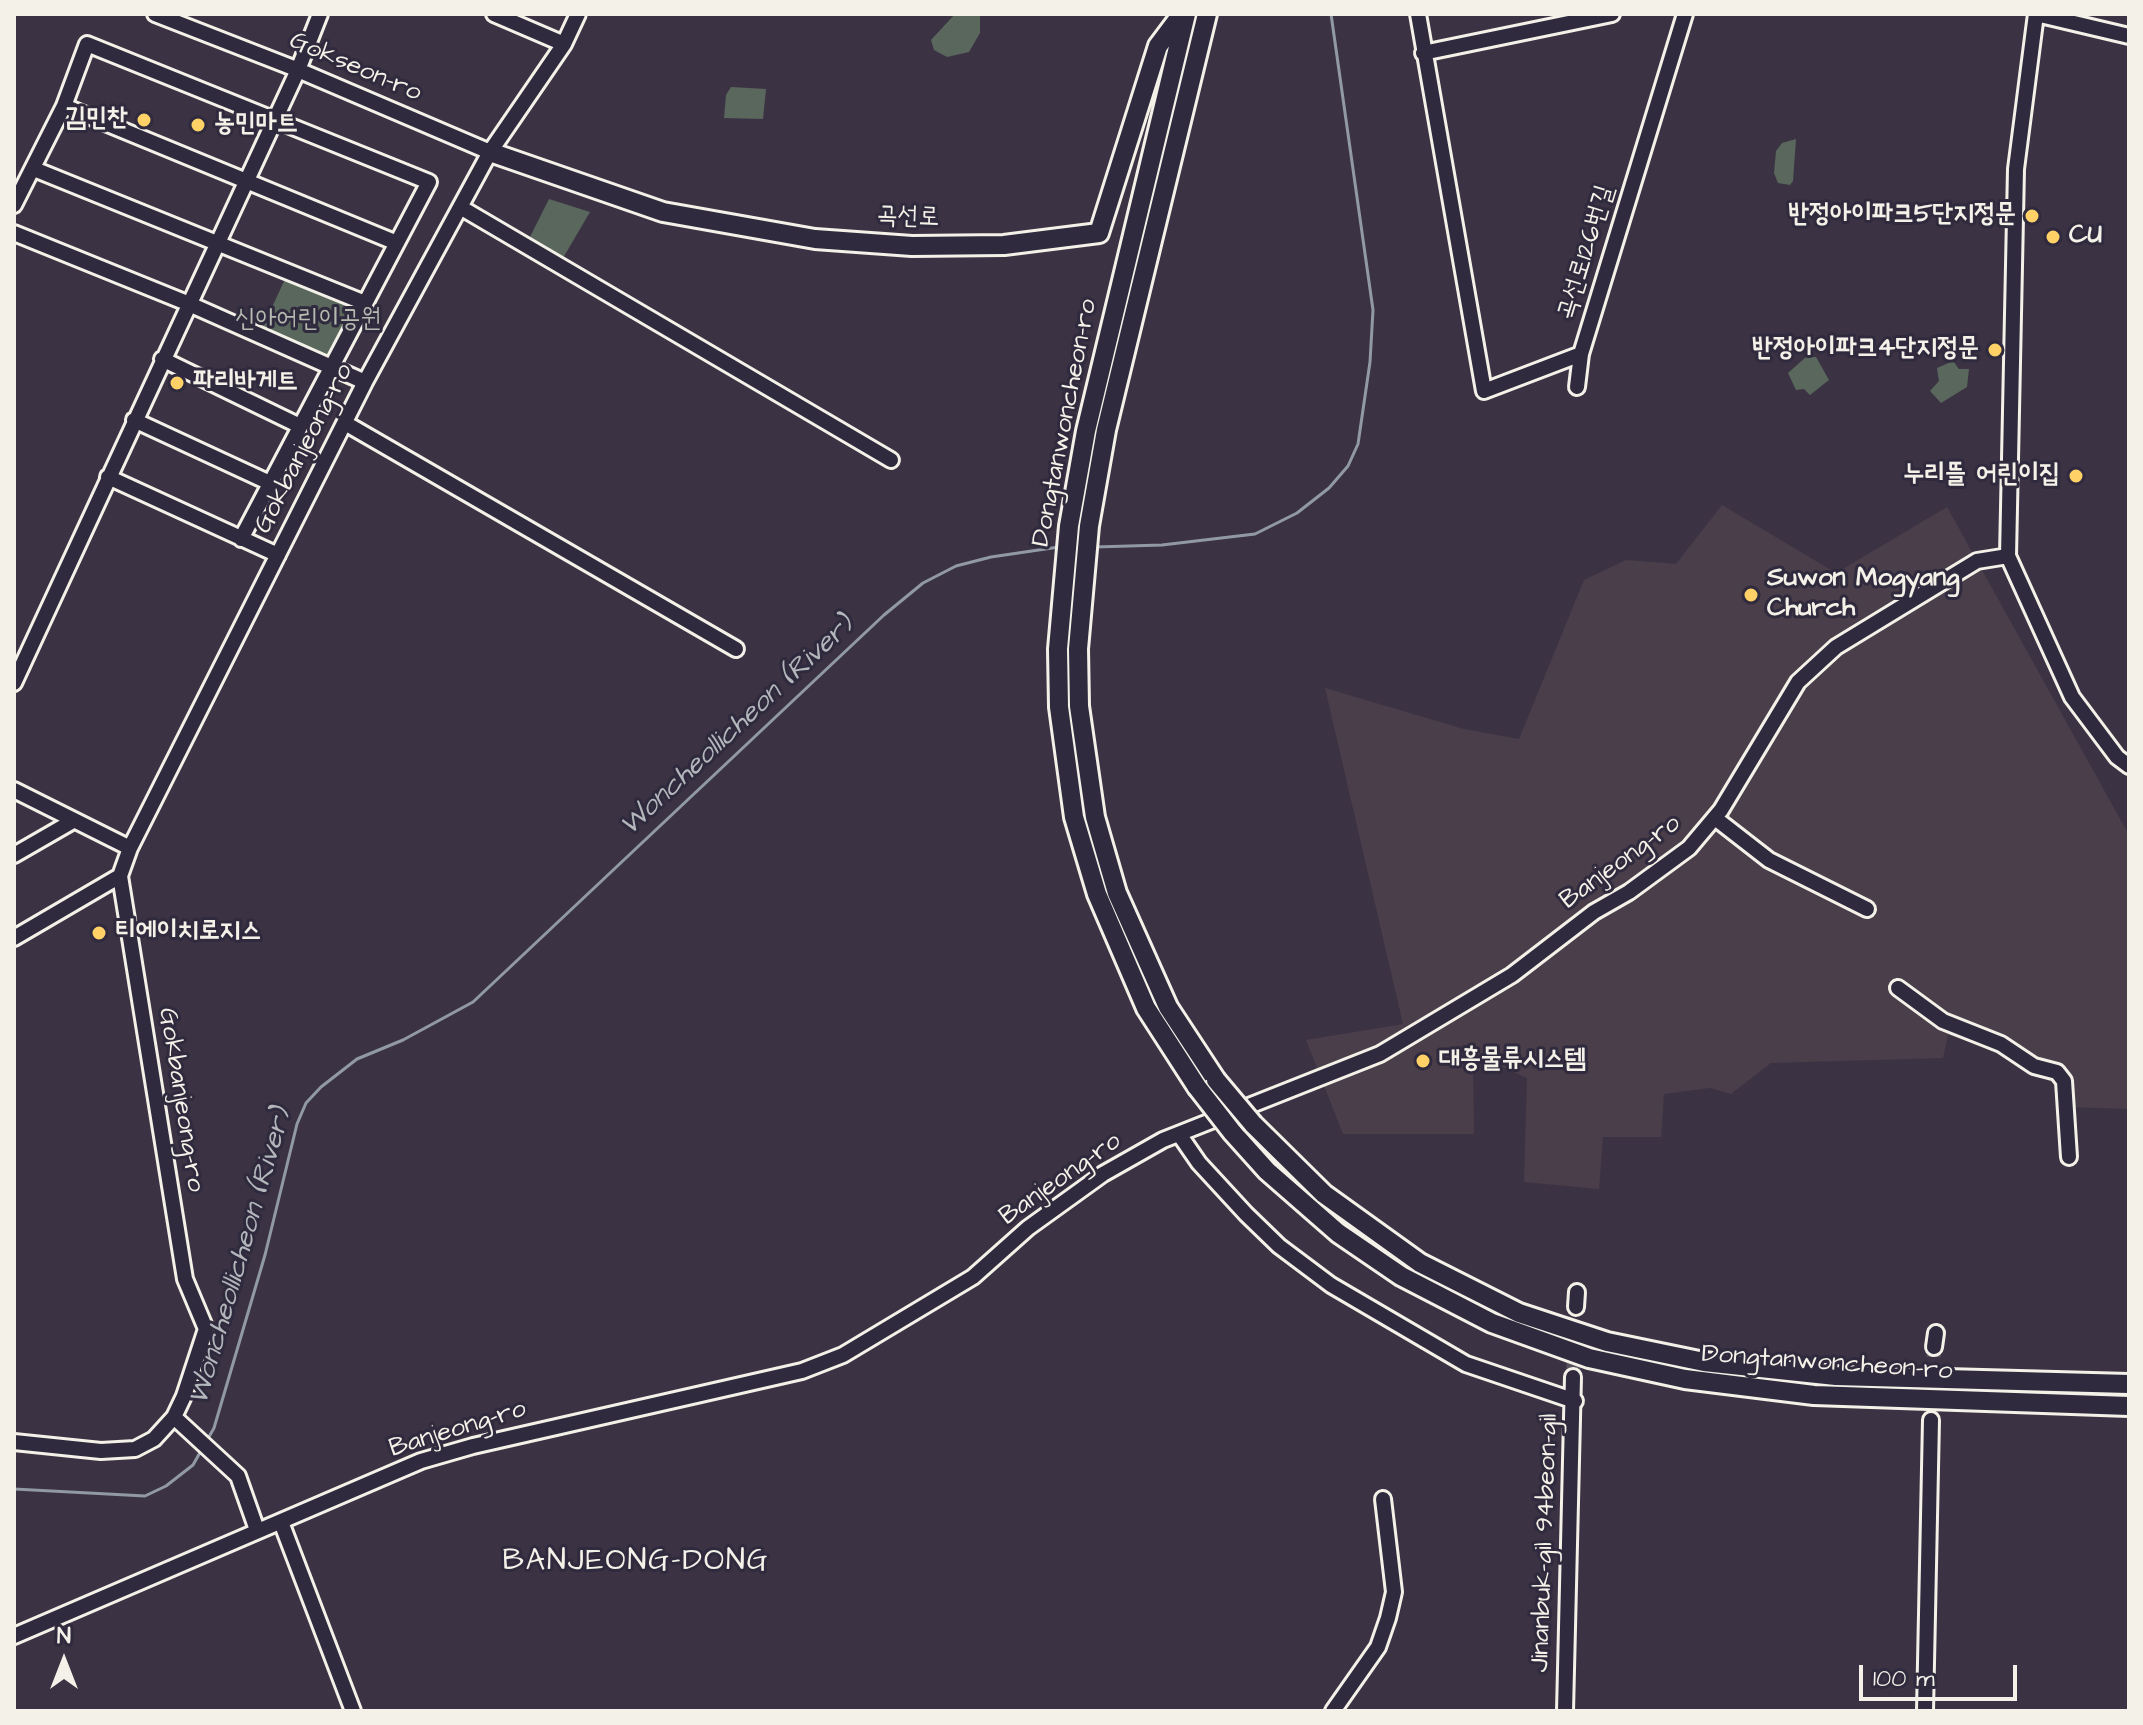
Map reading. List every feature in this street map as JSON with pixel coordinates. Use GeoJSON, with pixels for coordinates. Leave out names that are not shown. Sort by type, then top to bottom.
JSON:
{"type":"FeatureCollection","features":[{"type":"Feature","properties":{"kind":"main road","name":"Dongtanwoncheon-ro"},"geometry":{"type":"LineString","coordinates":[[1184,14],[1086,431],[1069,526],[1058,649],[1064,761],[1085,857],[1146,1008],[1197,1087],[1267,1171],[1338,1233],[1401,1276],[1492,1323],[1589,1358],[1685,1379],[1801,1394],[2129,1408]]}},
{"type":"Feature","properties":{"kind":"main road","name":"곡선로"},"geometry":{"type":"LineString","coordinates":[[490,152],[663,212],[815,239],[912,246],[973,246],[1099,233],[1158,46],[1184,14]]}},
{"type":"Feature","properties":{"kind":"main road","name":"Dongtanwoncheon-ro"},"geometry":{"type":"LineString","coordinates":[[1207,14],[1106,430],[1089,526],[1078,649],[1084,761],[1105,857],[1141,952],[1168,1007],[1216,1080],[1253,1124],[1324,1194],[1420,1263],[1519,1313],[1607,1342],[1704,1362],[1794,1372],[2129,1383]]}},
{"type":"Feature","properties":{"kind":"street","name":"Gokseon-ro"},"geometry":{"type":"LineString","coordinates":[[155,14],[298,70],[490,152]]}},
{"type":"Feature","properties":{"kind":"street"},"geometry":{"type":"LineString","coordinates":[[494,14],[517,19],[564,44]]}},
{"type":"Feature","properties":{"kind":"street","name":"Gokbanjeong-ro"},"geometry":{"type":"LineString","coordinates":[[180,1421],[206,1329],[185,1279],[120,876],[130,848],[365,382],[490,152],[564,44],[578,14]]}},
{"type":"Feature","properties":{"kind":"street"},"geometry":{"type":"LineString","coordinates":[[1418,14],[1423,53],[1612,14]]}},
{"type":"Feature","properties":{"kind":"street","name":"곡선로126번길"},"geometry":{"type":"LineString","coordinates":[[1423,53],[1484,391],[1581,354],[1685,14]]}},
{"type":"Feature","properties":{"kind":"street"},"geometry":{"type":"LineString","coordinates":[[2129,36],[2036,14],[2016,169],[2008,556],[2072,697],[2117,757],[2129,766]]}},
{"type":"Feature","properties":{"kind":"street"},"geometry":{"type":"LineString","coordinates":[[14,683],[187,303],[298,70],[316,15]]}},
{"type":"Feature","properties":{"kind":"street"},"geometry":{"type":"LineString","coordinates":[[14,205],[64,106],[87,44],[429,182],[241,539]]}},
{"type":"Feature","properties":{"kind":"street"},"geometry":{"type":"LineString","coordinates":[[64,106],[397,243]]}},
{"type":"Feature","properties":{"kind":"street"},"geometry":{"type":"LineString","coordinates":[[34,169],[365,303]]}},
{"type":"Feature","properties":{"kind":"street"},"geometry":{"type":"LineString","coordinates":[[460,207],[891,460]]}},
{"type":"Feature","properties":{"kind":"street"},"geometry":{"type":"LineString","coordinates":[[14,233],[187,303],[365,382]]}},
{"type":"Feature","properties":{"kind":"street"},"geometry":{"type":"LineString","coordinates":[[1577,387],[1581,354]]}},
{"type":"Feature","properties":{"kind":"street"},"geometry":{"type":"LineString","coordinates":[[162,359],[300,426]]}},
{"type":"Feature","properties":{"kind":"street"},"geometry":{"type":"LineString","coordinates":[[134,420],[270,483]]}},
{"type":"Feature","properties":{"kind":"street"},"geometry":{"type":"LineString","coordinates":[[345,423],[736,649]]}},
{"type":"Feature","properties":{"kind":"street"},"geometry":{"type":"LineString","coordinates":[[108,477],[278,555]]}},
{"type":"Feature","properties":{"kind":"street","name":"Banjeong-ro"},"geometry":{"type":"LineString","coordinates":[[14,1636],[421,1461],[473,1446],[802,1371],[843,1355],[973,1277],[1028,1228],[1103,1174],[1217,1115],[1380,1054],[1512,975],[1594,912],[1629,892],[1689,848],[1715,818],[1798,682],[1836,647],[1977,561],[2008,556]]}},
{"type":"Feature","properties":{"kind":"street"},"geometry":{"type":"LineString","coordinates":[[14,790],[130,848]]}},
{"type":"Feature","properties":{"kind":"street"},"geometry":{"type":"LineString","coordinates":[[1715,818],[1769,860],[1867,909]]}},
{"type":"Feature","properties":{"kind":"street"},"geometry":{"type":"LineString","coordinates":[[14,855],[73,821]]}},
{"type":"Feature","properties":{"kind":"street"},"geometry":{"type":"LineString","coordinates":[[14,938],[120,876]]}},
{"type":"Feature","properties":{"kind":"street"},"geometry":{"type":"LineString","coordinates":[[1898,988],[1943,1021],[2001,1044],[2034,1066],[2057,1072],[2064,1081],[2069,1157]]}},
{"type":"Feature","properties":{"kind":"street"},"geometry":{"type":"LineString","coordinates":[[1179,1134],[1199,1163],[1246,1214],[1279,1246],[1331,1285],[1466,1364],[1575,1401]]}},
{"type":"Feature","properties":{"kind":"street","name":"Jinanbuk-gil 94beon-gil"},"geometry":{"type":"LineString","coordinates":[[1565,1711],[1565,1612],[1575,1401],[1573,1377]]}},
{"type":"Feature","properties":{"kind":"street"},"geometry":{"type":"LineString","coordinates":[[1925,1711],[1931,1420]]}},
{"type":"Feature","properties":{"kind":"street"},"geometry":{"type":"LineString","coordinates":[[14,1442],[101,1451],[135,1449],[180,1421],[230,1465],[238,1476],[257,1530]]}},
{"type":"Feature","properties":{"kind":"street"},"geometry":{"type":"LineString","coordinates":[[1333,1711],[1378,1647],[1388,1618],[1394,1592],[1383,1499]]}},
{"type":"Feature","properties":{"kind":"street"},"geometry":{"type":"LineString","coordinates":[[281,1522],[353,1711]]}},
{"type":"Feature","properties":{"kind":"shaded area"},"geometry":{"type":"Polygon","coordinates":[[[1722,505],[1836,573],[1947,507],[2129,835],[2129,1109],[2067,1107],[2054,1069],[1948,1035],[1943,1058],[1771,1063],[1731,1094],[1710,1088],[1664,1094],[1661,1137],[1603,1137],[1599,1189],[1524,1182],[1527,1078],[1473,1054],[1474,1134],[1343,1134],[1306,1040],[1403,1024],[1325,688],[1464,729],[1519,739],[1584,580],[1626,560],[1676,564],[1722,505]]]}},
{"type":"Feature","properties":{"kind":"green space"},"geometry":{"type":"Polygon","coordinates":[[[955,14],[980,14],[980,33],[969,52],[947,57],[934,50],[931,40],[955,14]]]}},
{"type":"Feature","properties":{"kind":"green space"},"geometry":{"type":"Polygon","coordinates":[[[731,87],[766,89],[763,119],[724,118],[726,95],[731,87]]]}},
{"type":"Feature","properties":{"kind":"green space"},"geometry":{"type":"Polygon","coordinates":[[[1796,139],[1793,181],[1790,185],[1778,183],[1774,173],[1776,151],[1782,143],[1796,139]]]}},
{"type":"Feature","properties":{"kind":"green space"},"geometry":{"type":"Polygon","coordinates":[[[549,199],[590,212],[563,258],[529,239],[549,199]]]}},
{"type":"Feature","properties":{"kind":"green space","name":"신아어린이공원"},"geometry":{"type":"Polygon","coordinates":[[[286,277],[351,306],[354,312],[332,360],[260,333],[286,277]]]}},
{"type":"Feature","properties":{"kind":"green space"},"geometry":{"type":"Polygon","coordinates":[[[1806,357],[1816,357],[1829,380],[1810,395],[1804,389],[1796,390],[1788,373],[1806,357]]]}},
{"type":"Feature","properties":{"kind":"green space"},"geometry":{"type":"Polygon","coordinates":[[[1953,361],[1959,369],[1969,369],[1967,387],[1941,403],[1930,391],[1939,381],[1937,368],[1953,361]]]}},
{"type":"Feature","properties":{"kind":"waterway","name":"Woncheollicheon (River)"},"geometry":{"type":"LineString","coordinates":[[1095,547],[1162,545],[1255,534],[1297,513],[1329,488],[1348,466],[1358,444],[1370,362],[1373,310],[1331,14]]}},
{"type":"Feature","properties":{"kind":"waterway","name":"Woncheollicheon (River)"},"geometry":{"type":"LineString","coordinates":[[206,1442],[214,1428],[265,1255],[297,1124],[306,1103],[321,1087],[357,1059],[403,1040],[473,1002],[884,615],[923,583],[956,566],[991,557],[1059,547]]}},
{"type":"Feature","properties":{"kind":"waterway","name":"Woncheollicheon (River)"},"geometry":{"type":"LineString","coordinates":[[14,1489],[145,1496],[166,1486],[193,1465],[202,1449]]}},
{"type":"Feature","properties":{"kind":"tunnel"},"geometry":{"type":"LineString","coordinates":[[1573,1377],[1576,1307]]}},
{"type":"Feature","properties":{"kind":"tunnel"},"geometry":{"type":"LineString","coordinates":[[1931,1420],[1934,1347]]}},
{"type":"Feature","properties":{"kind":"place","name":"김민찬"},"geometry":{"type":"Point","coordinates":[144,120]}},
{"type":"Feature","properties":{"kind":"place","name":"농민마트"},"geometry":{"type":"Point","coordinates":[198,125]}},
{"type":"Feature","properties":{"kind":"place","name":"반정아이파크5단지정문"},"geometry":{"type":"Point","coordinates":[2032,216]}},
{"type":"Feature","properties":{"kind":"place","name":"CU"},"geometry":{"type":"Point","coordinates":[2053,237]}},
{"type":"Feature","properties":{"kind":"place","name":"반정아이파크4단지정문"},"geometry":{"type":"Point","coordinates":[1995,350]}},
{"type":"Feature","properties":{"kind":"place","name":"파리바게트"},"geometry":{"type":"Point","coordinates":[177,383]}},
{"type":"Feature","properties":{"kind":"place","name":"누리뜰 어린이집"},"geometry":{"type":"Point","coordinates":[2076,476]}},
{"type":"Feature","properties":{"kind":"place","name":"Suwon Mogyang Church"},"geometry":{"type":"Point","coordinates":[1751,595]}},
{"type":"Feature","properties":{"kind":"place","name":"티에이치로지스"},"geometry":{"type":"Point","coordinates":[99,933]}},
{"type":"Feature","properties":{"kind":"place","name":"대흥물류시스템"},"geometry":{"type":"Point","coordinates":[1423,1061]}},
{"type":"Feature","properties":{"kind":"district","name":"BANJEONG-DONG"},"geometry":{"type":"Point","coordinates":[636,1563]}}]}
